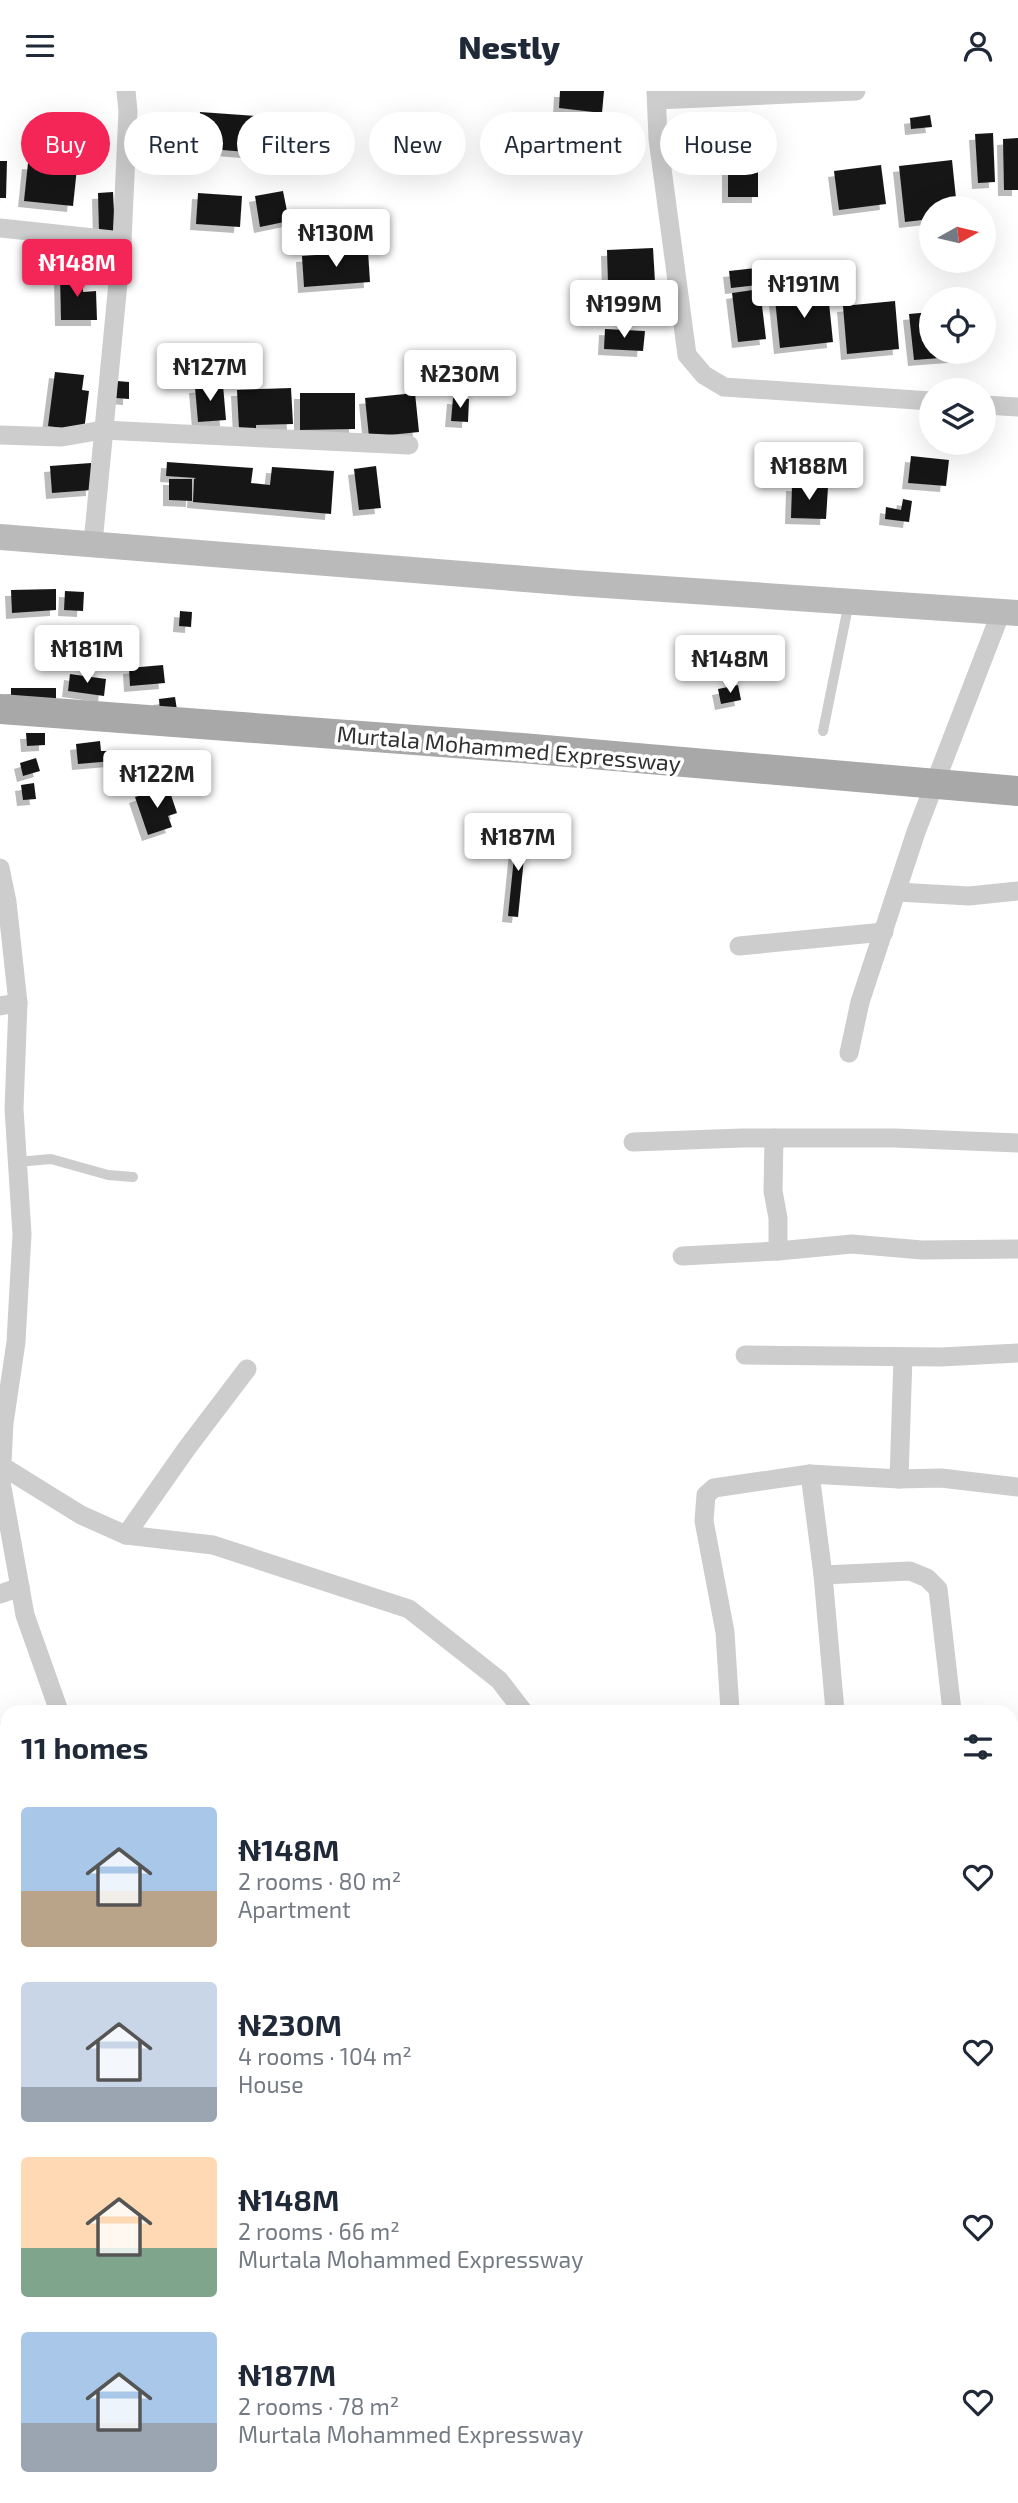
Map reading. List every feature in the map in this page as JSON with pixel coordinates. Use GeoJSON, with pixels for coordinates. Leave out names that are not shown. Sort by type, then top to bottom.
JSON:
{"type":"FeatureCollection","features":[{"type":"Feature","properties":{"kind":"main road"},"geometry":{"type":"LineString","coordinates":[[0,537],[561,582],[1009,613]]}},
{"type":"Feature","properties":{"kind":"main road","name":"Murtala Mohammed Expressway"},"geometry":{"type":"LineString","coordinates":[[0,709],[522,748],[1018,791]]}},
{"type":"Feature","properties":{"kind":"street"},"geometry":{"type":"LineString","coordinates":[[93,544],[122,241],[128,111],[126,91]]}},
{"type":"Feature","properties":{"kind":"street"},"geometry":{"type":"LineString","coordinates":[[856,91],[657,95],[658,139],[687,355],[704,375],[724,387],[919,400]]}},
{"type":"Feature","properties":{"kind":"street"},"geometry":{"type":"LineString","coordinates":[[0,227],[122,241]]}},
{"type":"Feature","properties":{"kind":"street"},"geometry":{"type":"LineString","coordinates":[[996,406],[1018,407]]}},
{"type":"Feature","properties":{"kind":"street"},"geometry":{"type":"LineString","coordinates":[[0,435],[62,437],[103,430],[409,445]]}},
{"type":"Feature","properties":{"kind":"street"},"geometry":{"type":"LineString","coordinates":[[849,1053],[860,1002],[934,785],[1009,613]]}},
{"type":"Feature","properties":{"kind":"street"},"geometry":{"type":"LineString","coordinates":[[0,868],[7,902],[7,1110],[17,1162],[22,1234],[16,1342],[2,1421],[1,1477],[25,1615],[55,1705]]}},
{"type":"Feature","properties":{"kind":"street"},"geometry":{"type":"LineString","coordinates":[[897,892],[970,896],[1018,891]]}},
{"type":"Feature","properties":{"kind":"street"},"geometry":{"type":"LineString","coordinates":[[739,946],[884,932]]}},
{"type":"Feature","properties":{"kind":"street"},"geometry":{"type":"LineString","coordinates":[[774,1138],[778,1251]]}},
{"type":"Feature","properties":{"kind":"street"},"geometry":{"type":"LineString","coordinates":[[633,1142],[895,1138],[1018,1143]]}},
{"type":"Feature","properties":{"kind":"street"},"geometry":{"type":"LineString","coordinates":[[682,1256],[852,1244],[922,1250],[1018,1249]]}},
{"type":"Feature","properties":{"kind":"street"},"geometry":{"type":"LineString","coordinates":[[745,1355],[903,1357],[1018,1353]]}},
{"type":"Feature","properties":{"kind":"street"},"geometry":{"type":"LineString","coordinates":[[899,1479],[903,1357]]}},
{"type":"Feature","properties":{"kind":"street"},"geometry":{"type":"LineString","coordinates":[[126,1535],[247,1369]]}},
{"type":"Feature","properties":{"kind":"street"},"geometry":{"type":"LineString","coordinates":[[810,1474],[823,1575],[834,1705]]}},
{"type":"Feature","properties":{"kind":"street"},"geometry":{"type":"LineString","coordinates":[[730,1705],[725,1633],[704,1521],[706,1495],[714,1488],[810,1474],[899,1479],[941,1478],[1018,1487]]}},
{"type":"Feature","properties":{"kind":"street"},"geometry":{"type":"LineString","coordinates":[[1,1477],[126,1535],[213,1545],[409,1609],[499,1681],[518,1705]]}},
{"type":"Feature","properties":{"kind":"street"},"geometry":{"type":"LineString","coordinates":[[823,1575],[910,1571],[926,1578],[938,1589],[950,1705]]}},
{"type":"Feature","properties":{"kind":"street"},"geometry":{"type":"LineString","coordinates":[[0,1594],[20,1587]]}},
{"type":"Feature","properties":{"kind":"lane"},"geometry":{"type":"LineString","coordinates":[[822,731],[849,602]]}},
{"type":"Feature","properties":{"kind":"lane"},"geometry":{"type":"LineString","coordinates":[[17,1162],[51,1159],[108,1175],[133,1177]]}},
{"type":"Feature","properties":{"kind":"building"},"geometry":{"type":"Polygon","coordinates":[[[560,91],[604,91],[602,112],[559,108],[560,91]]]}},
{"type":"Feature","properties":{"kind":"building"},"geometry":{"type":"Polygon","coordinates":[[[223,114],[237,115],[237,151],[223,150],[223,114]]]}},
{"type":"Feature","properties":{"kind":"building"},"geometry":{"type":"Polygon","coordinates":[[[930,115],[932,127],[911,129],[910,118],[930,115]]]}},
{"type":"Feature","properties":{"kind":"building"},"geometry":{"type":"Polygon","coordinates":[[[993,133],[995,182],[978,183],[975,134],[993,133]]]}},
{"type":"Feature","properties":{"kind":"building"},"geometry":{"type":"Polygon","coordinates":[[[1018,138],[1018,190],[1004,190],[1003,139],[1018,138]]]}},
{"type":"Feature","properties":{"kind":"building"},"geometry":{"type":"Polygon","coordinates":[[[952,160],[956,196],[919,196],[919,220],[905,222],[899,166],[952,160]]]}},
{"type":"Feature","properties":{"kind":"building"},"geometry":{"type":"Polygon","coordinates":[[[0,161],[7,161],[6,198],[0,198],[0,161]]]}},
{"type":"Feature","properties":{"kind":"building"},"geometry":{"type":"Polygon","coordinates":[[[881,165],[886,204],[839,210],[834,171],[881,165]]]}},
{"type":"Feature","properties":{"kind":"building"},"geometry":{"type":"Polygon","coordinates":[[[27,175],[76,175],[73,206],[24,201],[27,175]]]}},
{"type":"Feature","properties":{"kind":"building"},"geometry":{"type":"Polygon","coordinates":[[[728,175],[758,175],[758,197],[728,197],[728,175]]]}},
{"type":"Feature","properties":{"kind":"building"},"geometry":{"type":"Polygon","coordinates":[[[283,191],[289,221],[260,227],[255,196],[283,191]]]}},
{"type":"Feature","properties":{"kind":"building"},"geometry":{"type":"Polygon","coordinates":[[[113,192],[115,231],[99,232],[98,193],[113,192]]]}},
{"type":"Feature","properties":{"kind":"building"},"geometry":{"type":"Polygon","coordinates":[[[198,193],[242,196],[240,227],[196,224],[198,193]]]}},
{"type":"Feature","properties":{"kind":"building"},"geometry":{"type":"Polygon","coordinates":[[[653,248],[655,282],[608,284],[607,250],[653,248]]]}},
{"type":"Feature","properties":{"kind":"building"},"geometry":{"type":"Polygon","coordinates":[[[368,251],[370,282],[304,287],[302,256],[368,251]]]}},
{"type":"Feature","properties":{"kind":"building"},"geometry":{"type":"Polygon","coordinates":[[[756,268],[758,285],[731,288],[729,271],[756,268]]]}},
{"type":"Feature","properties":{"kind":"building"},"geometry":{"type":"Polygon","coordinates":[[[824,271],[826,289],[775,294],[773,276],[824,271]]]}},
{"type":"Feature","properties":{"kind":"building"},"geometry":{"type":"Polygon","coordinates":[[[83,273],[83,292],[96,291],[97,320],[61,320],[60,274],[83,273]]]}},
{"type":"Feature","properties":{"kind":"building"},"geometry":{"type":"Polygon","coordinates":[[[760,289],[766,339],[738,342],[732,293],[760,289]]]}},
{"type":"Feature","properties":{"kind":"building"},"geometry":{"type":"Polygon","coordinates":[[[828,293],[833,342],[780,348],[775,299],[828,293]]]}},
{"type":"Feature","properties":{"kind":"building"},"geometry":{"type":"Polygon","coordinates":[[[895,301],[899,349],[847,354],[843,306],[895,301]]]}},
{"type":"Feature","properties":{"kind":"building"},"geometry":{"type":"Polygon","coordinates":[[[919,313],[919,360],[914,360],[909,314],[919,313]]]}},
{"type":"Feature","properties":{"kind":"building"},"geometry":{"type":"Polygon","coordinates":[[[605,329],[645,331],[643,351],[604,349],[605,329]]]}},
{"type":"Feature","properties":{"kind":"building"},"geometry":{"type":"Polygon","coordinates":[[[55,372],[84,375],[82,390],[89,391],[84,431],[48,426],[55,372]]]}},
{"type":"Feature","properties":{"kind":"building"},"geometry":{"type":"Polygon","coordinates":[[[117,381],[129,382],[129,399],[116,398],[117,381]]]}},
{"type":"Feature","properties":{"kind":"building"},"geometry":{"type":"Polygon","coordinates":[[[223,385],[226,420],[198,422],[195,387],[223,385]]]}},
{"type":"Feature","properties":{"kind":"building"},"geometry":{"type":"Polygon","coordinates":[[[291,388],[293,424],[256,425],[256,429],[239,429],[237,390],[291,388]]]}},
{"type":"Feature","properties":{"kind":"building"},"geometry":{"type":"Polygon","coordinates":[[[300,393],[355,393],[355,429],[300,430],[300,393]]]}},
{"type":"Feature","properties":{"kind":"building"},"geometry":{"type":"Polygon","coordinates":[[[415,393],[419,432],[369,437],[365,398],[415,393]]]}},
{"type":"Feature","properties":{"kind":"building"},"geometry":{"type":"Polygon","coordinates":[[[453,398],[469,399],[468,422],[451,421],[453,398]]]}},
{"type":"Feature","properties":{"kind":"building"},"geometry":{"type":"Polygon","coordinates":[[[911,456],[949,460],[946,486],[908,483],[911,456]]]}},
{"type":"Feature","properties":{"kind":"building"},"geometry":{"type":"Polygon","coordinates":[[[167,462],[253,468],[251,483],[270,485],[272,467],[334,471],[331,514],[193,502],[196,478],[166,476],[167,462]]]}},
{"type":"Feature","properties":{"kind":"building"},"geometry":{"type":"Polygon","coordinates":[[[91,463],[92,490],[52,493],[50,466],[91,463]]]}},
{"type":"Feature","properties":{"kind":"building"},"geometry":{"type":"Polygon","coordinates":[[[376,466],[381,508],[359,510],[354,469],[376,466]]]}},
{"type":"Feature","properties":{"kind":"building"},"geometry":{"type":"Polygon","coordinates":[[[169,479],[192,479],[192,501],[169,500],[169,479]]]}},
{"type":"Feature","properties":{"kind":"building"},"geometry":{"type":"Polygon","coordinates":[[[792,485],[828,487],[826,519],[791,518],[792,485]]]}},
{"type":"Feature","properties":{"kind":"building"},"geometry":{"type":"Polygon","coordinates":[[[903,499],[912,501],[909,522],[885,519],[886,507],[901,510],[903,499]]]}},
{"type":"Feature","properties":{"kind":"building"},"geometry":{"type":"Polygon","coordinates":[[[56,589],[56,610],[12,613],[11,590],[56,589]]]}},
{"type":"Feature","properties":{"kind":"building"},"geometry":{"type":"Polygon","coordinates":[[[65,591],[84,592],[83,611],[64,610],[65,591]]]}},
{"type":"Feature","properties":{"kind":"building"},"geometry":{"type":"Polygon","coordinates":[[[180,611],[192,612],[191,627],[179,626],[180,611]]]}},
{"type":"Feature","properties":{"kind":"building"},"geometry":{"type":"Polygon","coordinates":[[[163,665],[165,683],[130,686],[129,668],[163,665]]]}},
{"type":"Feature","properties":{"kind":"building"},"geometry":{"type":"Polygon","coordinates":[[[70,674],[106,679],[104,696],[68,691],[70,674]]]}},
{"type":"Feature","properties":{"kind":"building"},"geometry":{"type":"Polygon","coordinates":[[[738,685],[741,700],[721,704],[718,689],[738,685]]]}},
{"type":"Feature","properties":{"kind":"building"},"geometry":{"type":"Polygon","coordinates":[[[11,688],[56,688],[56,702],[11,703],[11,688]]]}},
{"type":"Feature","properties":{"kind":"building"},"geometry":{"type":"Polygon","coordinates":[[[175,697],[177,710],[160,712],[159,699],[175,697]]]}},
{"type":"Feature","properties":{"kind":"building"},"geometry":{"type":"Polygon","coordinates":[[[26,733],[45,733],[45,745],[27,746],[26,733]]]}},
{"type":"Feature","properties":{"kind":"building"},"geometry":{"type":"Polygon","coordinates":[[[100,741],[101,751],[112,751],[113,761],[78,764],[76,744],[100,741]]]}},
{"type":"Feature","properties":{"kind":"building"},"geometry":{"type":"Polygon","coordinates":[[[36,758],[40,771],[23,776],[20,763],[36,758]]]}},
{"type":"Feature","properties":{"kind":"building"},"geometry":{"type":"Polygon","coordinates":[[[141,763],[144,775],[132,777],[130,766],[141,763]]]}},
{"type":"Feature","properties":{"kind":"building"},"geometry":{"type":"Polygon","coordinates":[[[34,783],[36,799],[23,800],[21,785],[34,783]]]}},
{"type":"Feature","properties":{"kind":"building"},"geometry":{"type":"Polygon","coordinates":[[[168,786],[177,813],[168,816],[172,827],[148,835],[135,797],[168,786]]]}},
{"type":"Feature","properties":{"kind":"building"},"geometry":{"type":"Polygon","coordinates":[[[517,828],[527,829],[518,917],[508,916],[517,828]]]}}]}
